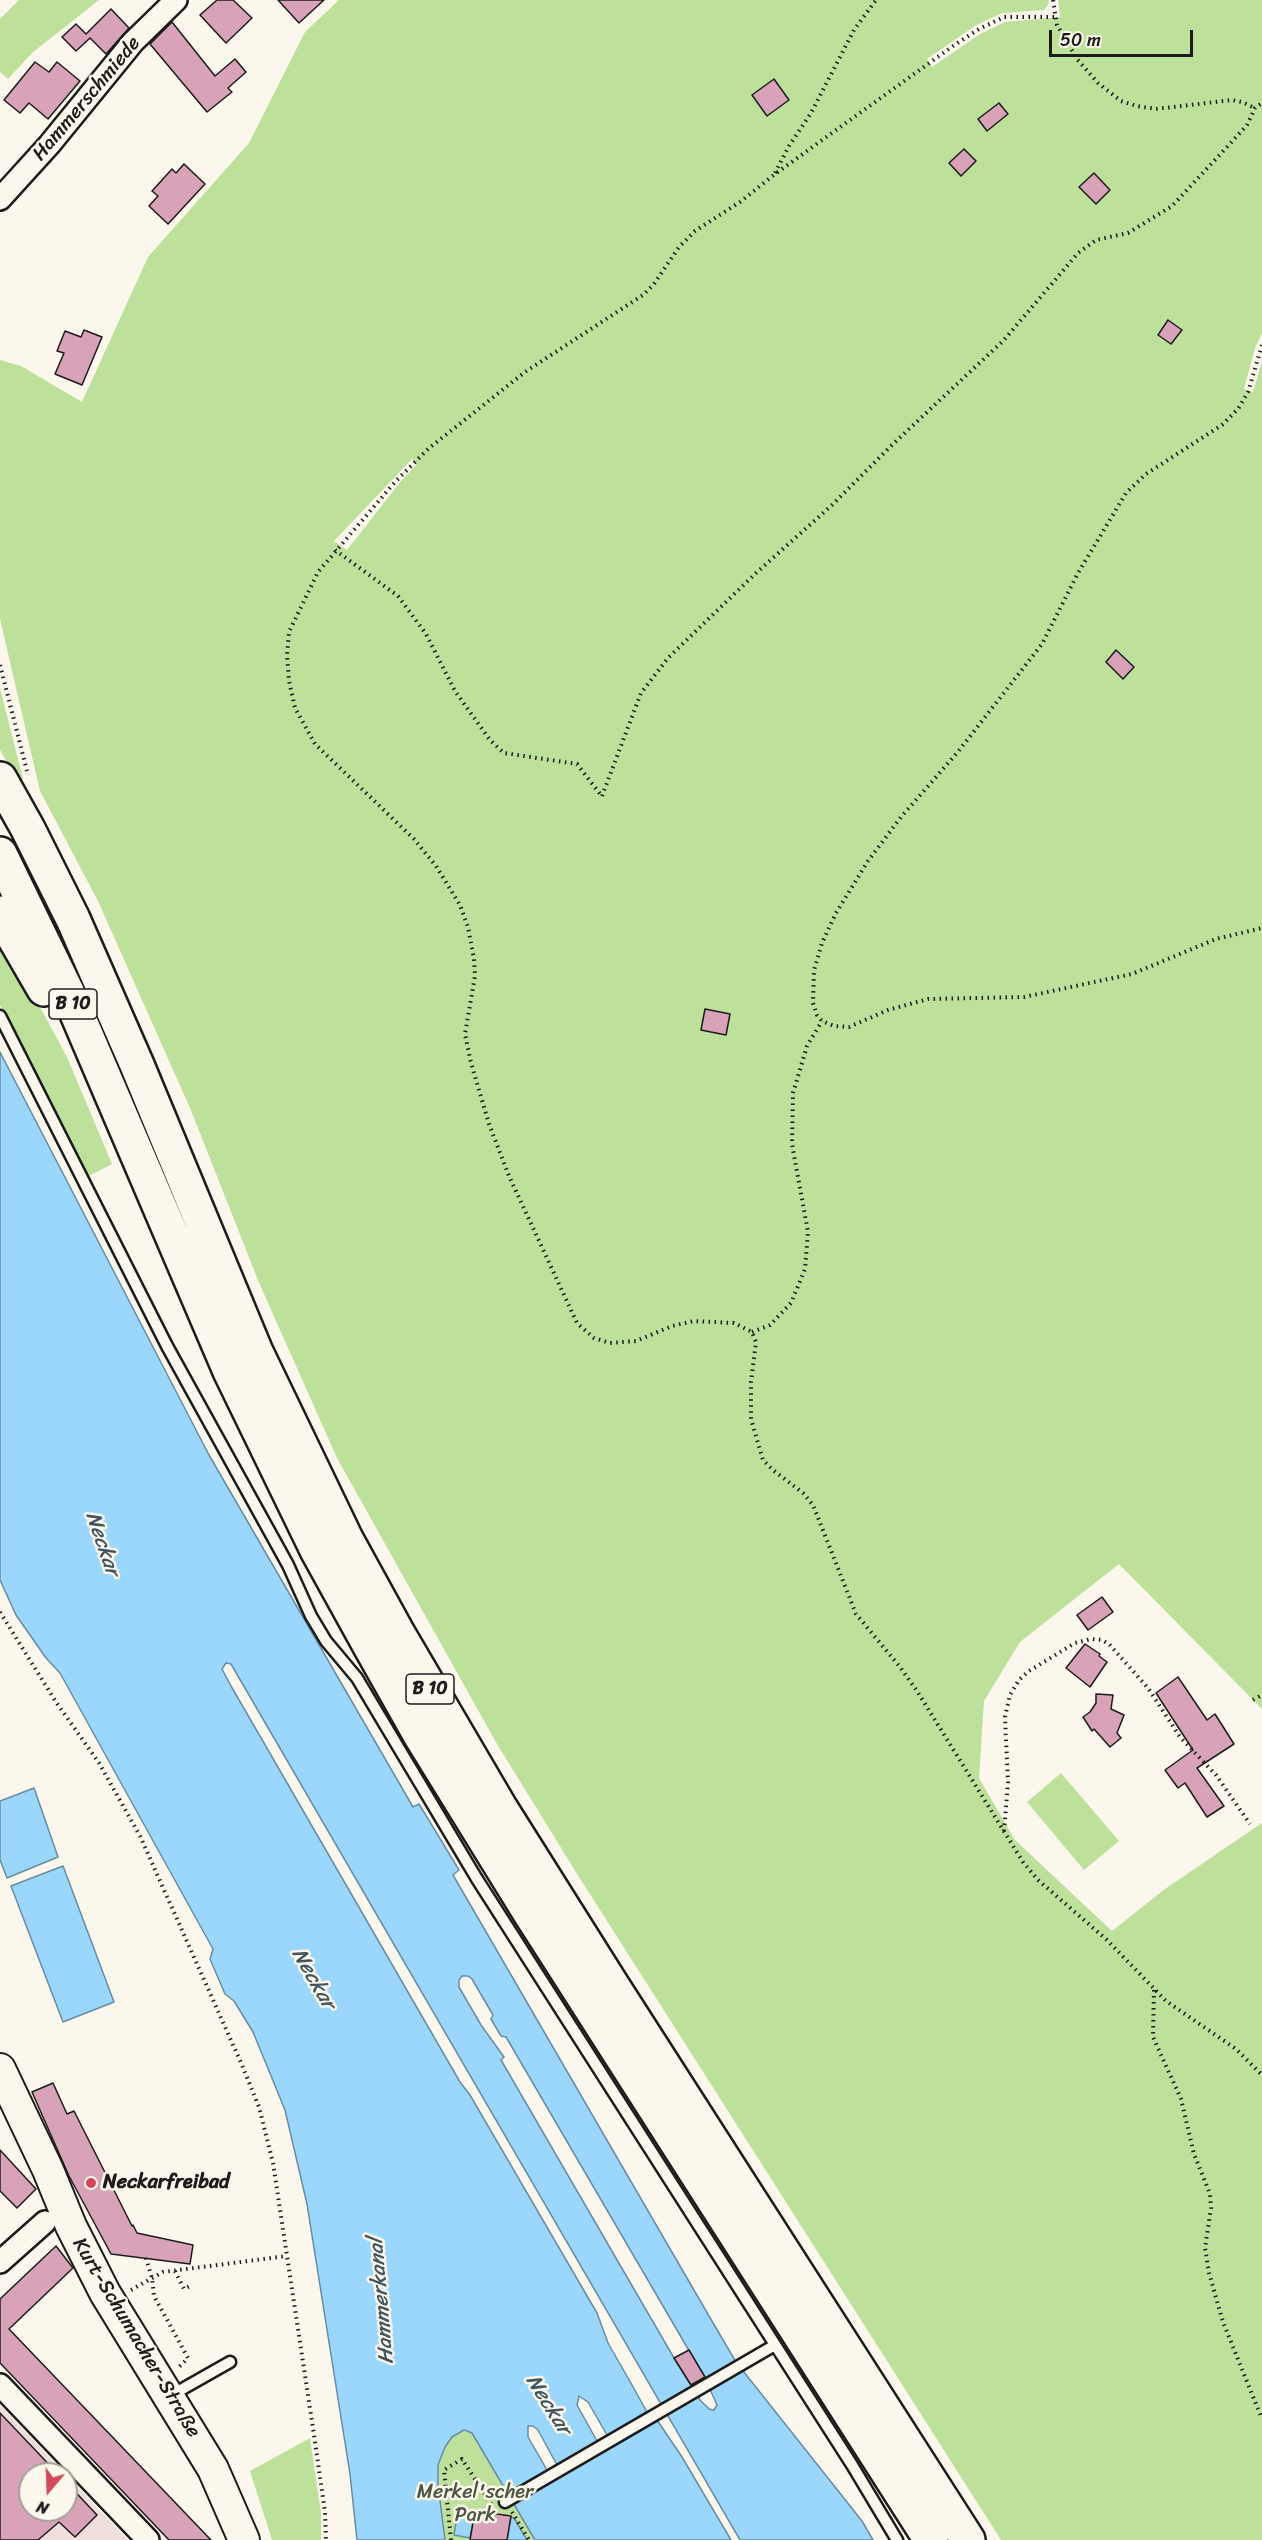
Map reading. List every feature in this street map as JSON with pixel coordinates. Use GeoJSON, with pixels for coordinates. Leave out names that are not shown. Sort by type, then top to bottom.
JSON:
{"type":"FeatureCollection","features":[{"type":"Feature","properties":{"kind":"highway","name":"B 10"},"geometry":{"type":"LineString","coordinates":[[0,779],[73,919],[256,1352],[346,1539],[396,1630],[501,1809],[604,1973],[968,2540]]}},
{"type":"Feature","properties":{"kind":"highway","name":"B 10"},"geometry":{"type":"LineString","coordinates":[[0,854],[72,1002],[230,1371],[317,1550],[397,1694],[536,1923],[931,2540]]}},
{"type":"Feature","properties":{"kind":"highway"},"geometry":{"type":"LineString","coordinates":[[0,913],[139,1157]]}},
{"type":"Feature","properties":{"kind":"street","name":"Hammerschmiede"},"geometry":{"type":"LineString","coordinates":[[0,199],[49,145],[133,42],[176,0]]}},
{"type":"Feature","properties":{"kind":"street","name":"Kurt-Schumacher-Straße"},"geometry":{"type":"LineString","coordinates":[[0,2069],[48,2170],[70,2226],[105,2293],[213,2469],[244,2540]]}},
{"type":"Feature","properties":{"kind":"street"},"geometry":{"type":"LineString","coordinates":[[0,2262],[45,2222]]}},
{"type":"Feature","properties":{"kind":"street"},"geometry":{"type":"LineString","coordinates":[[0,2385],[148,2540]]}},
{"type":"Feature","properties":{"kind":"lane"},"geometry":{"type":"LineString","coordinates":[[0,1017],[167,1346],[288,1565],[311,1617],[326,1641],[357,1678],[477,1879],[897,2540]]}},
{"type":"Feature","properties":{"kind":"lane"},"geometry":{"type":"LineString","coordinates":[[504,2506],[775,2345]]}},
{"type":"Feature","properties":{"kind":"lane"},"geometry":{"type":"LineString","coordinates":[[169,2396],[230,2362]]}},
{"type":"Feature","properties":{"kind":"path"},"geometry":{"type":"LineString","coordinates":[[775,174],[789,146],[815,106],[854,30],[876,0]]}},
{"type":"Feature","properties":{"kind":"path"},"geometry":{"type":"LineString","coordinates":[[1053,0],[1054,16],[1064,39],[1084,68],[1121,101],[1156,110],[1232,100],[1255,108]]}},
{"type":"Feature","properties":{"kind":"path"},"geometry":{"type":"LineString","coordinates":[[1054,16],[1011,16],[979,29],[684,240],[654,284],[643,295],[525,372],[428,449],[395,482],[318,572],[289,632],[287,655],[292,699],[299,717],[315,744],[329,760],[414,839],[441,872],[460,906],[468,927],[474,958],[475,976],[465,1034],[471,1064],[489,1124],[509,1176],[573,1316],[589,1335],[610,1343],[636,1341],[672,1326],[694,1321],[734,1323],[752,1332],[756,1342],[751,1382],[751,1419],[763,1460],[803,1493],[813,1505],[856,1614],[917,1691],[1027,1868],[1107,1940],[1179,2012],[1236,2049],[1262,2075]]}},
{"type":"Feature","properties":{"kind":"path"},"geometry":{"type":"LineString","coordinates":[[335,550],[398,596],[426,634],[455,691],[490,740],[504,753],[577,764],[602,796],[641,693],[668,658],[1004,340],[1077,253],[1096,240],[1128,233],[1172,206],[1242,130],[1255,108],[1262,103]]}},
{"type":"Feature","properties":{"kind":"path"},"geometry":{"type":"LineString","coordinates":[[1262,345],[1248,392],[1238,409],[1222,425],[1146,474],[1126,493],[1078,573],[1042,644],[868,861],[832,919],[816,962],[812,985],[813,1003],[817,1016],[822,1021],[834,1026],[849,1027],[888,1010],[928,999],[1033,996],[1132,974],[1216,939],[1262,928]]}},
{"type":"Feature","properties":{"kind":"path"},"geometry":{"type":"LineString","coordinates":[[0,665],[32,786]]}},
{"type":"Feature","properties":{"kind":"path"},"geometry":{"type":"LineString","coordinates":[[752,1332],[770,1325],[791,1303],[805,1269],[808,1232],[792,1144],[793,1094],[807,1046],[822,1021]]}},
{"type":"Feature","properties":{"kind":"path"},"geometry":{"type":"LineString","coordinates":[[0,1612],[120,1799],[140,1836],[259,2107],[273,2163],[319,2468],[326,2540]]}},
{"type":"Feature","properties":{"kind":"path"},"geometry":{"type":"LineString","coordinates":[[1004,1832],[1008,1789],[1005,1718],[1010,1695],[1019,1680],[1029,1671],[1076,1643],[1091,1639],[1102,1640],[1109,1644],[1148,1688],[1180,1737],[1216,1775],[1250,1824]]}},
{"type":"Feature","properties":{"kind":"path"},"geometry":{"type":"LineString","coordinates":[[1253,1700],[1262,1695]]}},
{"type":"Feature","properties":{"kind":"path"},"geometry":{"type":"LineString","coordinates":[[1154,1989],[1153,2037],[1181,2099],[1194,2154],[1210,2194],[1211,2208],[1205,2248],[1209,2273],[1223,2322],[1262,2420]]}},
{"type":"Feature","properties":{"kind":"path"},"geometry":{"type":"LineString","coordinates":[[125,2293],[163,2272],[287,2256]]}},
{"type":"Feature","properties":{"kind":"path"},"geometry":{"type":"LineString","coordinates":[[146,2258],[154,2296],[188,2358],[178,2368]]}},
{"type":"Feature","properties":{"kind":"path"},"geometry":{"type":"LineString","coordinates":[[175,2271],[184,2289],[190,2286]]}},
{"type":"Feature","properties":{"kind":"path"},"geometry":{"type":"LineString","coordinates":[[451,2540],[444,2470],[462,2458],[492,2506]]}},
{"type":"Feature","properties":{"kind":"path"},"geometry":{"type":"LineString","coordinates":[[504,2506],[513,2512],[530,2540]]}},
{"type":"Feature","properties":{"kind":"shaded area"},"geometry":{"type":"Polygon","coordinates":[[[0,2405],[54,2462],[18,2462],[18,2522],[78,2522],[78,2488],[128,2540],[0,2540],[0,2405]]]}},
{"type":"Feature","properties":{"kind":"green space"},"geometry":{"type":"Polygon","coordinates":[[[19,0],[99,0],[32,53],[8,79],[0,72],[0,19],[19,0]]]}},
{"type":"Feature","properties":{"kind":"green space"},"geometry":{"type":"Polygon","coordinates":[[[339,0],[1049,0],[1044,10],[1002,13],[975,26],[927,59],[932,67],[980,34],[1005,22],[1060,17],[1058,0],[1262,0],[1262,333],[1255,348],[1244,389],[1253,392],[1262,361],[1262,1709],[1119,1564],[1020,1642],[984,1701],[979,1778],[1015,1840],[1112,1931],[1165,1889],[1262,1823],[1262,2540],[1001,2540],[579,1877],[497,1744],[337,1458],[260,1285],[190,1108],[98,901],[40,791],[0,619],[0,360],[21,366],[82,402],[148,257],[249,143],[305,32],[339,0]],[[412,459],[334,541],[347,550],[417,464],[412,459]]]}},
{"type":"Feature","properties":{"kind":"green space"},"geometry":{"type":"Polygon","coordinates":[[[0,688],[23,779],[19,783],[0,750],[0,688]]]}},
{"type":"Feature","properties":{"kind":"green space"},"geometry":{"type":"Polygon","coordinates":[[[0,933],[67,1057],[112,1164],[87,1177],[0,1005],[0,933]]]}},
{"type":"Feature","properties":{"kind":"green space"},"geometry":{"type":"Polygon","coordinates":[[[1061,1773],[1119,1841],[1084,1870],[1027,1802],[1061,1773]]]}},
{"type":"Feature","properties":{"kind":"green space","name":"Merkel'scher Park"},"geometry":{"type":"Polygon","coordinates":[[[461,2431],[472,2433],[535,2540],[445,2540],[438,2485],[438,2465],[445,2447],[452,2437],[461,2431]]]}},
{"type":"Feature","properties":{"kind":"green space"},"geometry":{"type":"Polygon","coordinates":[[[310,2438],[321,2513],[321,2540],[272,2540],[250,2471],[310,2438]]]}},
{"type":"Feature","properties":{"kind":"water"},"geometry":{"type":"Polygon","coordinates":[[[0,1052],[209,1455],[413,1807],[419,1804],[459,1870],[453,1875],[716,2328],[736,2362],[862,2521],[873,2540],[740,2540],[231,1664],[226,1663],[222,1669],[231,1686],[460,2082],[470,2095],[597,2313],[608,2343],[647,2412],[657,2420],[682,2457],[731,2540],[535,2540],[472,2433],[464,2430],[452,2437],[438,2465],[438,2485],[445,2540],[357,2540],[350,2474],[307,2204],[285,2110],[253,2032],[234,2001],[225,1994],[210,1959],[213,1949],[60,1673],[46,1658],[16,1615],[0,1580],[0,1052]],[[462,1976],[459,1980],[459,1987],[481,2025],[504,2057],[501,2060],[674,2358],[700,2400],[709,2409],[714,2410],[717,2405],[705,2378],[506,2037],[501,2036],[491,2019],[493,2015],[472,1979],[462,1976]],[[579,2396],[577,2405],[597,2441],[607,2435],[588,2402],[579,2396]],[[528,2426],[528,2437],[547,2470],[557,2465],[538,2430],[533,2426],[528,2426]]]}},
{"type":"Feature","properties":{"kind":"water"},"geometry":{"type":"Polygon","coordinates":[[[34,1788],[58,1857],[7,1878],[0,1860],[0,1801],[34,1788]]]}},
{"type":"Feature","properties":{"kind":"water"},"geometry":{"type":"Polygon","coordinates":[[[63,1866],[114,2002],[63,2022],[11,1886],[63,1866]]]}},
{"type":"Feature","properties":{"kind":"water"},"geometry":{"type":"Polygon","coordinates":[[[458,2510],[475,2513],[470,2538],[454,2535],[458,2510]]]}},
{"type":"Feature","properties":{"kind":"water"},"geometry":{"type":"Polygon","coordinates":[[[511,2517],[514,2518],[527,2540],[507,2540],[511,2517]]]}},
{"type":"Feature","properties":{"kind":"building"},"geometry":{"type":"Polygon","coordinates":[[[217,0],[233,0],[252,18],[226,43],[200,15],[217,0]]]}},
{"type":"Feature","properties":{"kind":"building"},"geometry":{"type":"Polygon","coordinates":[[[278,0],[324,0],[299,23],[278,0]]]}},
{"type":"Feature","properties":{"kind":"building"},"geometry":{"type":"Polygon","coordinates":[[[111,9],[129,28],[106,54],[90,38],[76,51],[62,37],[76,24],[86,34],[111,9]]]}},
{"type":"Feature","properties":{"kind":"building"},"geometry":{"type":"Polygon","coordinates":[[[172,22],[215,76],[235,59],[246,72],[228,88],[232,92],[207,112],[150,44],[172,22]]]}},
{"type":"Feature","properties":{"kind":"building"},"geometry":{"type":"Polygon","coordinates":[[[35,62],[49,72],[57,62],[80,81],[48,119],[29,103],[20,113],[4,100],[35,62]]]}},
{"type":"Feature","properties":{"kind":"building"},"geometry":{"type":"Polygon","coordinates":[[[774,79],[789,100],[767,116],[752,95],[774,79]]]}},
{"type":"Feature","properties":{"kind":"building"},"geometry":{"type":"Polygon","coordinates":[[[999,103],[1008,114],[987,131],[978,119],[999,103]]]}},
{"type":"Feature","properties":{"kind":"building"},"geometry":{"type":"Polygon","coordinates":[[[964,149],[976,161],[961,176],[949,163],[964,149]]]}},
{"type":"Feature","properties":{"kind":"building"},"geometry":{"type":"Polygon","coordinates":[[[184,164],[205,184],[168,224],[149,206],[158,196],[152,191],[172,169],[176,173],[184,164]]]}},
{"type":"Feature","properties":{"kind":"building"},"geometry":{"type":"Polygon","coordinates":[[[1094,173],[1110,190],[1096,204],[1079,187],[1094,173]]]}},
{"type":"Feature","properties":{"kind":"building"},"geometry":{"type":"Polygon","coordinates":[[[1168,320],[1182,330],[1171,344],[1158,335],[1168,320]]]}},
{"type":"Feature","properties":{"kind":"building"},"geometry":{"type":"Polygon","coordinates":[[[84,330],[102,337],[82,385],[55,374],[64,353],[57,351],[65,331],[81,337],[84,330]]]}},
{"type":"Feature","properties":{"kind":"building"},"geometry":{"type":"Polygon","coordinates":[[[1116,650],[1134,667],[1123,679],[1106,662],[1116,650]]]}},
{"type":"Feature","properties":{"kind":"building"},"geometry":{"type":"Polygon","coordinates":[[[705,1009],[730,1014],[726,1035],[701,1030],[705,1009]]]}},
{"type":"Feature","properties":{"kind":"building"},"geometry":{"type":"Polygon","coordinates":[[[1102,1597],[1113,1612],[1088,1630],[1077,1615],[1102,1597]]]}},
{"type":"Feature","properties":{"kind":"building"},"geometry":{"type":"Polygon","coordinates":[[[1085,1644],[1107,1662],[1090,1687],[1066,1668],[1085,1644]]]}},
{"type":"Feature","properties":{"kind":"building"},"geometry":{"type":"Polygon","coordinates":[[[1178,1677],[1207,1720],[1215,1714],[1234,1744],[1197,1768],[1224,1806],[1207,1817],[1185,1783],[1178,1788],[1165,1770],[1193,1750],[1156,1693],[1178,1677]]]}},
{"type":"Feature","properties":{"kind":"building"},"geometry":{"type":"Polygon","coordinates":[[[1096,1694],[1113,1695],[1111,1709],[1124,1715],[1117,1733],[1121,1738],[1110,1747],[1094,1729],[1092,1731],[1083,1717],[1096,1703],[1096,1694]]]}},
{"type":"Feature","properties":{"kind":"building","name":"Neckarfreibad"},"geometry":{"type":"Polygon","coordinates":[[[53,2083],[67,2114],[74,2111],[137,2233],[193,2245],[190,2264],[111,2254],[69,2176],[32,2092],[53,2083]]]}},
{"type":"Feature","properties":{"kind":"building"},"geometry":{"type":"Polygon","coordinates":[[[0,2150],[36,2189],[17,2208],[0,2191],[0,2150]]]}},
{"type":"Feature","properties":{"kind":"building"},"geometry":{"type":"Polygon","coordinates":[[[56,2246],[73,2268],[9,2329],[211,2540],[169,2540],[0,2363],[0,2299],[56,2246]]]}},
{"type":"Feature","properties":{"kind":"building"},"geometry":{"type":"Polygon","coordinates":[[[689,2350],[705,2377],[691,2385],[674,2358],[689,2350]]]}},
{"type":"Feature","properties":{"kind":"building"},"geometry":{"type":"Polygon","coordinates":[[[0,2413],[47,2462],[18,2462],[18,2522],[59,2522],[38,2540],[0,2540],[0,2413]]]}},
{"type":"Feature","properties":{"kind":"building"},"geometry":{"type":"Polygon","coordinates":[[[78,2495],[97,2515],[75,2537],[59,2522],[78,2522],[78,2495]]]}},
{"type":"Feature","properties":{"kind":"building"},"geometry":{"type":"Polygon","coordinates":[[[475,2511],[511,2516],[507,2540],[470,2540],[475,2511]]]}},
{"type":"Feature","properties":{"kind":"place","name":"Neckarfreibad"},"geometry":{"type":"Point","coordinates":[91,2183]}},
{"type":"Feature","properties":{"kind":"water label","name":"Neckar"},"geometry":{"type":"Point","coordinates":[102,1544]}},
{"type":"Feature","properties":{"kind":"water label","name":"Neckar"},"geometry":{"type":"Point","coordinates":[313,1979]}},
{"type":"Feature","properties":{"kind":"water label","name":"Hammerkanal"},"geometry":{"type":"Point","coordinates":[382,2301]}},
{"type":"Feature","properties":{"kind":"water label","name":"Neckar"},"geometry":{"type":"Point","coordinates":[548,2405]}}]}
